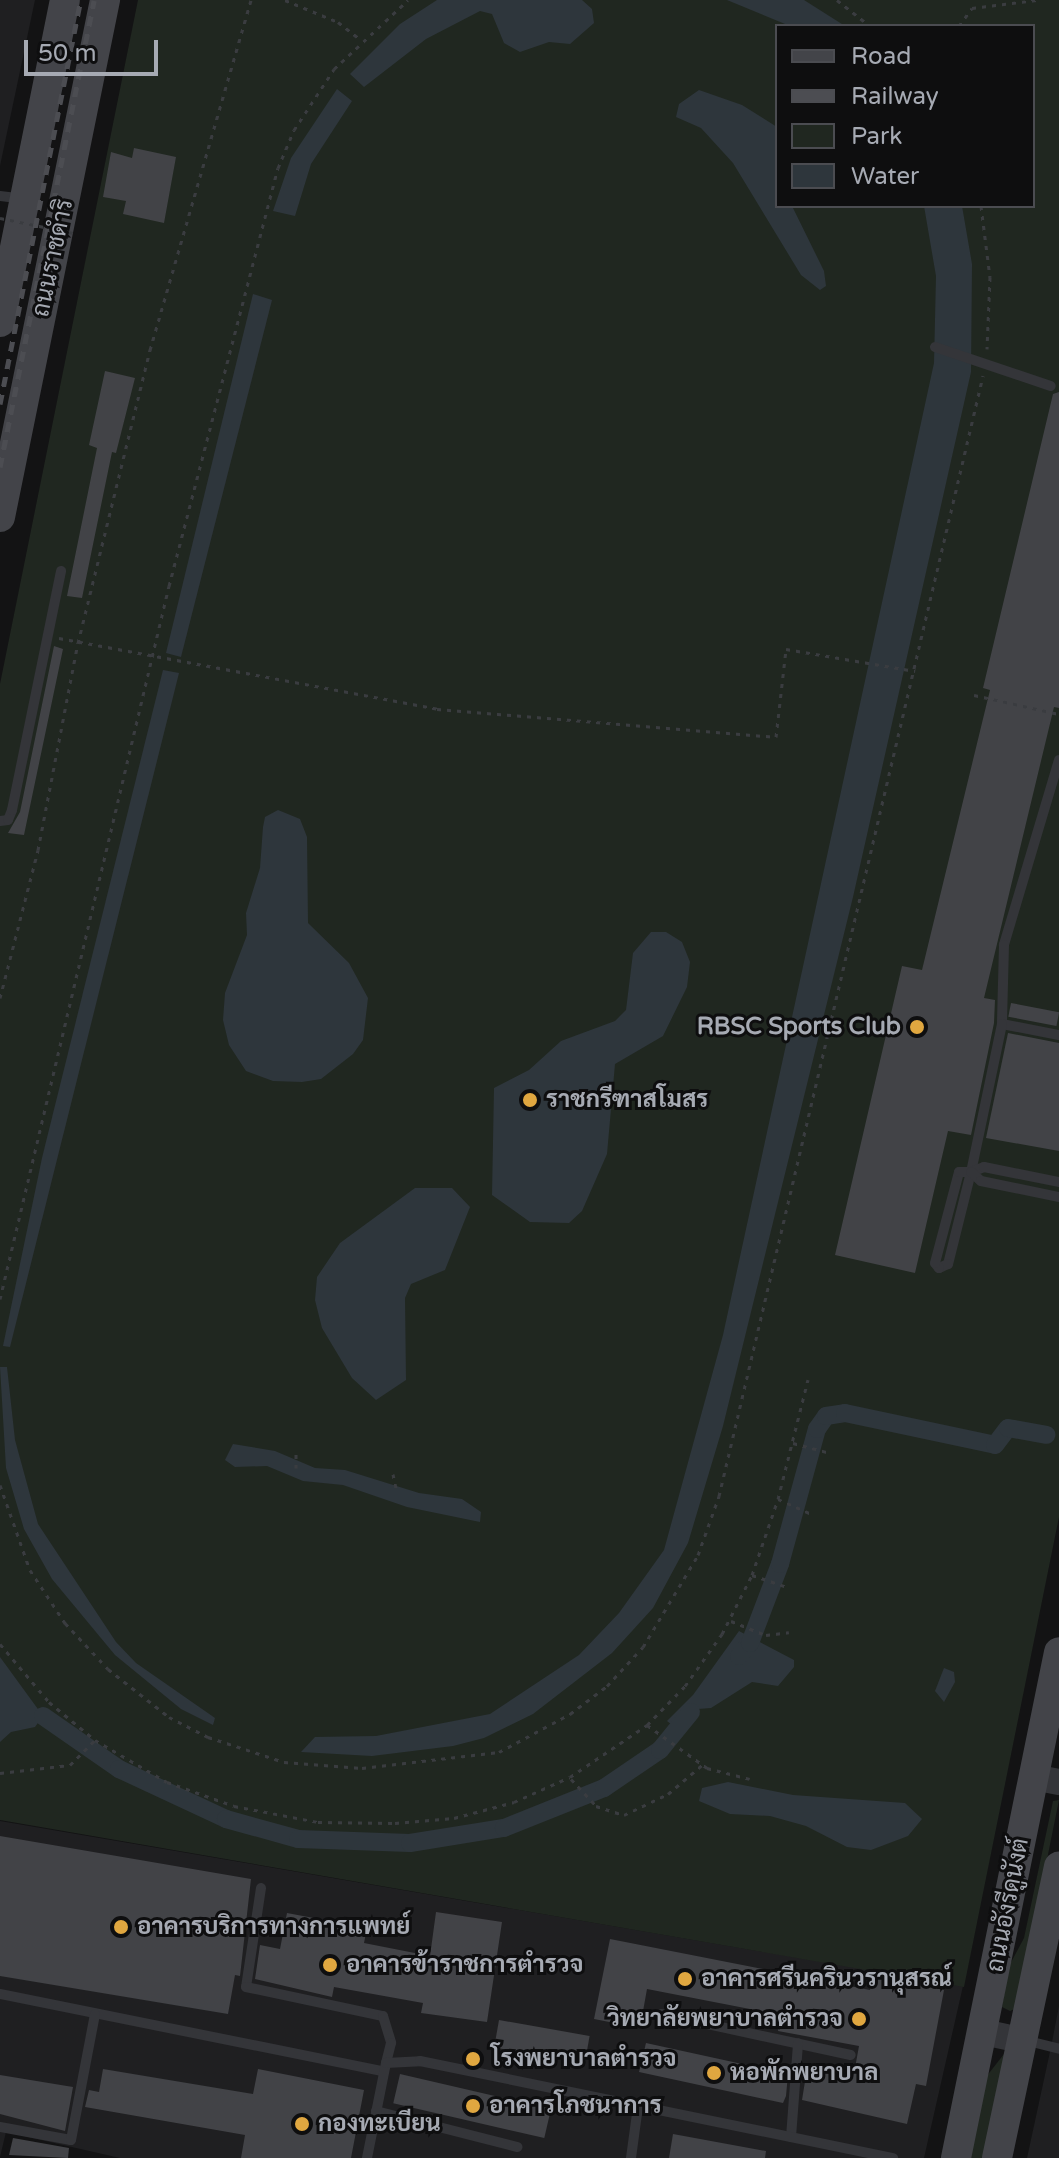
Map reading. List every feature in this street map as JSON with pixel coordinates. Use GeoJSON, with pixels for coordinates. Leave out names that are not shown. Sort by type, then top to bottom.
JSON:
{"type":"FeatureCollection","features":[{"type":"Feature","properties":{"kind":"main road","name":"ถนนราชดำริ"},"geometry":{"type":"LineString","coordinates":[[0,322],[12,198],[49,77],[65,0]]}},
{"type":"Feature","properties":{"kind":"main road","name":"ถนนราชดำริ"},"geometry":{"type":"LineString","coordinates":[[0,517],[7,446],[105,0]]}},
{"type":"Feature","properties":{"kind":"main road"},"geometry":{"type":"LineString","coordinates":[[49,77],[88,86]]}},
{"type":"Feature","properties":{"kind":"main road","name":"ถนนอังรีดูนังต์"},"geometry":{"type":"LineString","coordinates":[[956,2158],[983,2032],[1046,1779],[1059,1652]]}},
{"type":"Feature","properties":{"kind":"main road","name":"ถนนอังรีดูนังต์"},"geometry":{"type":"LineString","coordinates":[[997,2158],[1059,1867]]}},
{"type":"Feature","properties":{"kind":"street"},"geometry":{"type":"LineString","coordinates":[[983,2032],[1022,2040]]}},
{"type":"Feature","properties":{"kind":"lane"},"geometry":{"type":"LineString","coordinates":[[935,347],[980,366],[1051,386]]}},
{"type":"Feature","properties":{"kind":"lane"},"geometry":{"type":"LineString","coordinates":[[0,821],[8,820],[12,810],[61,571]]}},
{"type":"Feature","properties":{"kind":"lane"},"geometry":{"type":"LineString","coordinates":[[1059,760],[1004,945],[1002,1024],[971,1172],[948,1264],[939,1268],[935,1263],[959,1172],[971,1172],[984,1167],[1059,1182]]}},
{"type":"Feature","properties":{"kind":"lane"},"geometry":{"type":"LineString","coordinates":[[1002,1024],[1059,1035]]}},
{"type":"Feature","properties":{"kind":"lane"},"geometry":{"type":"LineString","coordinates":[[971,1172],[981,1181],[1059,1197]]}},
{"type":"Feature","properties":{"kind":"lane"},"geometry":{"type":"LineString","coordinates":[[261,1888],[246,1987],[383,2016],[391,2043],[367,2158]]}},
{"type":"Feature","properties":{"kind":"lane"},"geometry":{"type":"LineString","coordinates":[[0,1994],[384,2067],[420,2061],[893,2158]]}},
{"type":"Feature","properties":{"kind":"lane"},"geometry":{"type":"LineString","coordinates":[[0,2127],[71,2140],[95,2014]]}},
{"type":"Feature","properties":{"kind":"lane"},"geometry":{"type":"LineString","coordinates":[[661,2014],[851,2055]]}},
{"type":"Feature","properties":{"kind":"lane"},"geometry":{"type":"LineString","coordinates":[[1022,2040],[1059,2049]]}},
{"type":"Feature","properties":{"kind":"lane"},"geometry":{"type":"LineString","coordinates":[[791,2137],[798,2043]]}},
{"type":"Feature","properties":{"kind":"lane"},"geometry":{"type":"LineString","coordinates":[[631,2158],[638,2106]]}},
{"type":"Feature","properties":{"kind":"lane"},"geometry":{"type":"LineString","coordinates":[[376,2111],[517,2147]]}},
{"type":"Feature","properties":{"kind":"path"},"geometry":{"type":"LineString","coordinates":[[0,998],[38,850],[78,643],[150,350],[251,0]]}},
{"type":"Feature","properties":{"kind":"path"},"geometry":{"type":"LineString","coordinates":[[285,0],[338,22],[360,39]]}},
{"type":"Feature","properties":{"kind":"path"},"geometry":{"type":"LineString","coordinates":[[0,1299],[153,659],[278,168],[310,102],[360,39],[408,0]]}},
{"type":"Feature","properties":{"kind":"path"},"geometry":{"type":"LineString","coordinates":[[837,0],[867,24]]}},
{"type":"Feature","properties":{"kind":"path"},"geometry":{"type":"LineString","coordinates":[[960,24],[972,8],[1037,0]]}},
{"type":"Feature","properties":{"kind":"path"},"geometry":{"type":"LineString","coordinates":[[0,1485],[30,1570],[86,1647],[138,1696],[169,1717],[245,1752],[321,1767],[460,1760],[499,1752],[539,1734],[607,1686],[672,1604],[719,1496],[915,671],[980,366],[990,277],[981,208]]}},
{"type":"Feature","properties":{"kind":"path"},"geometry":{"type":"LineString","coordinates":[[0,218],[73,233]]}},
{"type":"Feature","properties":{"kind":"path"},"geometry":{"type":"LineString","coordinates":[[48,634],[153,659],[437,709],[776,737],[786,649],[915,671]]}},
{"type":"Feature","properties":{"kind":"path"},"geometry":{"type":"LineString","coordinates":[[974,695],[1059,714]]}},
{"type":"Feature","properties":{"kind":"path"},"geometry":{"type":"LineString","coordinates":[[0,1644],[49,1702],[95,1740],[167,1782],[234,1806],[318,1822],[454,1818],[514,1802],[570,1777],[647,1725],[685,1686],[731,1621],[752,1575],[778,1499],[808,1380]]}},
{"type":"Feature","properties":{"kind":"path"},"geometry":{"type":"LineString","coordinates":[[793,1443],[830,1453]]}},
{"type":"Feature","properties":{"kind":"path"},"geometry":{"type":"LineString","coordinates":[[296,1450],[296,1468]]}},
{"type":"Feature","properties":{"kind":"path"},"geometry":{"type":"LineString","coordinates":[[393,1474],[397,1493]]}},
{"type":"Feature","properties":{"kind":"path"},"geometry":{"type":"LineString","coordinates":[[778,1499],[812,1514]]}},
{"type":"Feature","properties":{"kind":"path"},"geometry":{"type":"LineString","coordinates":[[752,1575],[789,1588]]}},
{"type":"Feature","properties":{"kind":"path"},"geometry":{"type":"LineString","coordinates":[[731,1621],[766,1635],[789,1632]]}},
{"type":"Feature","properties":{"kind":"path"},"geometry":{"type":"LineString","coordinates":[[647,1725],[702,1765],[750,1779]]}},
{"type":"Feature","properties":{"kind":"path"},"geometry":{"type":"LineString","coordinates":[[0,1773],[76,1761],[95,1740]]}},
{"type":"Feature","properties":{"kind":"path"},"geometry":{"type":"LineString","coordinates":[[570,1777],[591,1801],[609,1811],[635,1812],[668,1794],[702,1765]]}},
{"type":"Feature","properties":{"kind":"shaded area"},"geometry":{"type":"Polygon","coordinates":[[[0,0],[35,0],[0,166],[0,0]]]}},
{"type":"Feature","properties":{"kind":"shaded area","name":"โรงพยาบาลตำรวจ"},"geometry":{"type":"Polygon","coordinates":[[[0,1821],[963,1986],[924,2158],[120,2158],[6,2132],[0,2157],[0,1821]]]}},
{"type":"Feature","properties":{"kind":"shaded area"},"geometry":{"type":"Polygon","coordinates":[[[1059,2006],[1059,2158],[1027,2158],[1051,2047],[1059,2006]]]}},
{"type":"Feature","properties":{"kind":"green space","name":"ราชกรีฑาสโมสร"},"geometry":{"type":"Polygon","coordinates":[[[138,0],[1059,0],[1059,1517],[964,1987],[0,1820],[0,684],[138,0]]]}},
{"type":"Feature","properties":{"kind":"green space"},"geometry":{"type":"Polygon","coordinates":[[[1059,1800],[1017,2008],[1010,2011],[1002,2007],[1009,1966],[1024,1938],[1053,1801],[1059,1800]]]}},
{"type":"Feature","properties":{"kind":"green space"},"geometry":{"type":"Polygon","coordinates":[[[1004,2054],[1008,2056],[988,2158],[969,2158],[986,2077],[1004,2054]]]}},
{"type":"Feature","properties":{"kind":"water"},"geometry":{"type":"Polygon","coordinates":[[[437,0],[582,0],[592,9],[594,23],[570,44],[549,42],[520,52],[504,43],[492,14],[480,11],[426,39],[364,87],[350,74],[400,24],[437,0]]]}},
{"type":"Feature","properties":{"kind":"water"},"geometry":{"type":"Polygon","coordinates":[[[727,0],[804,0],[842,24],[785,24],[727,0]]]}},
{"type":"Feature","properties":{"kind":"water"},"geometry":{"type":"Polygon","coordinates":[[[337,89],[352,101],[311,164],[295,216],[273,211],[291,158],[337,89]]]}},
{"type":"Feature","properties":{"kind":"water"},"geometry":{"type":"Polygon","coordinates":[[[699,90],[742,105],[775,126],[775,208],[793,208],[824,271],[826,286],[820,290],[801,275],[733,163],[701,128],[676,117],[679,104],[699,90]]]}},
{"type":"Feature","properties":{"kind":"water"},"geometry":{"type":"Polygon","coordinates":[[[924,208],[962,208],[972,264],[971,372],[853,897],[723,1426],[688,1543],[653,1608],[612,1653],[533,1714],[484,1738],[453,1746],[372,1756],[301,1752],[315,1737],[376,1736],[490,1714],[579,1655],[619,1613],[664,1550],[723,1335],[934,363],[936,276],[924,208]]]}},
{"type":"Feature","properties":{"kind":"water"},"geometry":{"type":"Polygon","coordinates":[[[253,294],[272,300],[181,657],[166,653],[253,294]]]}},
{"type":"Feature","properties":{"kind":"water"},"geometry":{"type":"Polygon","coordinates":[[[163,670],[179,673],[10,1347],[3,1346],[42,1158],[163,670]]]}},
{"type":"Feature","properties":{"kind":"water"},"geometry":{"type":"Polygon","coordinates":[[[278,810],[300,819],[307,837],[308,923],[349,963],[368,998],[363,1040],[353,1054],[321,1079],[302,1082],[273,1081],[246,1071],[229,1045],[223,1020],[225,993],[247,935],[246,913],[260,868],[265,817],[278,810]]]}},
{"type":"Feature","properties":{"kind":"water"},"geometry":{"type":"Polygon","coordinates":[[[651,932],[666,932],[682,942],[690,962],[687,987],[663,1036],[615,1064],[607,1154],[582,1211],[569,1223],[530,1222],[492,1195],[494,1088],[529,1070],[561,1041],[615,1021],[626,1010],[633,953],[651,932]]]}},
{"type":"Feature","properties":{"kind":"water"},"geometry":{"type":"Polygon","coordinates":[[[415,1188],[452,1188],[470,1207],[445,1270],[411,1284],[405,1298],[406,1380],[376,1400],[352,1378],[322,1328],[315,1300],[317,1277],[340,1243],[415,1188]]]}},
{"type":"Feature","properties":{"kind":"water"},"geometry":{"type":"Polygon","coordinates":[[[0,1367],[7,1367],[15,1440],[38,1524],[116,1642],[136,1663],[215,1718],[213,1725],[181,1709],[115,1655],[52,1579],[24,1529],[6,1468],[0,1367]]]}},
{"type":"Feature","properties":{"kind":"water"},"geometry":{"type":"Polygon","coordinates":[[[233,1444],[275,1451],[315,1468],[345,1470],[419,1493],[462,1499],[481,1512],[480,1522],[407,1507],[343,1485],[303,1481],[267,1466],[235,1467],[225,1460],[233,1444]]]}},
{"type":"Feature","properties":{"kind":"water"},"geometry":{"type":"Polygon","coordinates":[[[739,1631],[794,1660],[794,1667],[778,1686],[752,1682],[711,1708],[698,1709],[680,1731],[667,1721],[693,1695],[739,1631]]]}},
{"type":"Feature","properties":{"kind":"water"},"geometry":{"type":"Polygon","coordinates":[[[0,1657],[43,1716],[35,1727],[11,1732],[0,1742],[0,1657]]]}},
{"type":"Feature","properties":{"kind":"water"},"geometry":{"type":"Polygon","coordinates":[[[944,1668],[954,1672],[955,1682],[944,1702],[935,1691],[944,1668]]]}},
{"type":"Feature","properties":{"kind":"water"},"geometry":{"type":"Polygon","coordinates":[[[728,1782],[793,1795],[905,1803],[922,1819],[908,1836],[871,1850],[847,1847],[806,1826],[770,1816],[730,1814],[699,1801],[702,1788],[728,1782]]]}},
{"type":"Feature","properties":{"kind":"building"},"geometry":{"type":"Polygon","coordinates":[[[134,148],[176,157],[164,223],[123,214],[126,201],[103,197],[111,152],[132,158],[134,148]]]}},
{"type":"Feature","properties":{"kind":"building"},"geometry":{"type":"Polygon","coordinates":[[[105,371],[135,378],[116,453],[112,452],[82,598],[67,596],[97,448],[89,445],[105,371]]]}},
{"type":"Feature","properties":{"kind":"building"},"geometry":{"type":"Polygon","coordinates":[[[1059,392],[1059,708],[1054,707],[984,998],[995,1000],[994,1023],[971,1135],[948,1131],[915,1273],[835,1255],[902,966],[922,970],[990,690],[983,688],[1053,394],[1059,392]]]}},
{"type":"Feature","properties":{"kind":"building"},"geometry":{"type":"Polygon","coordinates":[[[54,646],[63,649],[24,835],[8,833],[20,812],[54,646]]]}},
{"type":"Feature","properties":{"kind":"building"},"geometry":{"type":"Polygon","coordinates":[[[1011,1003],[1059,1012],[1056,1026],[1008,1017],[1011,1003]]]}},
{"type":"Feature","properties":{"kind":"building"},"geometry":{"type":"Polygon","coordinates":[[[1008,1033],[1059,1043],[1059,1151],[986,1138],[1008,1033]]]}},
{"type":"Feature","properties":{"kind":"building","name":"อาคารบริการทางการแพทย์"},"geometry":{"type":"Polygon","coordinates":[[[0,1836],[251,1879],[240,1976],[235,1975],[228,2014],[0,1976],[0,1836]]]}},
{"type":"Feature","properties":{"kind":"building"},"geometry":{"type":"Polygon","coordinates":[[[436,1912],[502,1922],[487,2022],[421,2013],[423,2003],[334,1987],[332,1997],[255,1979],[260,1945],[280,1949],[287,1913],[367,1928],[364,1943],[430,1956],[436,1912]]]}},
{"type":"Feature","properties":{"kind":"building"},"geometry":{"type":"Polygon","coordinates":[[[610,1939],[870,1990],[873,1977],[944,1990],[926,2086],[916,2084],[907,2124],[802,2100],[807,2069],[853,2079],[859,2046],[778,2031],[781,2015],[647,1989],[640,2028],[594,2019],[610,1939]]]}},
{"type":"Feature","properties":{"kind":"building"},"geometry":{"type":"Polygon","coordinates":[[[499,2020],[590,2036],[585,2064],[494,2048],[499,2020]]]}},
{"type":"Feature","properties":{"kind":"building","name":"หอพักพยาบาล"},"geometry":{"type":"Polygon","coordinates":[[[646,2043],[788,2074],[786,2096],[783,2103],[639,2072],[646,2043]]]}},
{"type":"Feature","properties":{"kind":"building"},"geometry":{"type":"Polygon","coordinates":[[[103,2069],[253,2094],[258,2069],[364,2090],[351,2158],[241,2158],[245,2135],[85,2107],[89,2090],[99,2092],[103,2069]]]}},
{"type":"Feature","properties":{"kind":"building","name":"อาคารโภชนาการ"},"geometry":{"type":"Polygon","coordinates":[[[400,2074],[551,2109],[544,2138],[393,2103],[400,2074]]]}},
{"type":"Feature","properties":{"kind":"building"},"geometry":{"type":"Polygon","coordinates":[[[0,2075],[73,2087],[65,2131],[0,2114],[0,2075]]]}},
{"type":"Feature","properties":{"kind":"building"},"geometry":{"type":"Polygon","coordinates":[[[673,2134],[766,2151],[765,2158],[669,2158],[673,2134]]]}},
{"type":"Feature","properties":{"kind":"building"},"geometry":{"type":"Polygon","coordinates":[[[13,2138],[69,2148],[68,2158],[9,2155],[13,2138]]]}},
{"type":"Feature","properties":{"kind":"waterway"},"geometry":{"type":"LineString","coordinates":[[739,1656],[750,1643],[780,1564],[817,1429],[826,1416],[845,1413],[995,1445],[1008,1428],[1046,1435]]}},
{"type":"Feature","properties":{"kind":"waterway"},"geometry":{"type":"LineString","coordinates":[[43,1716],[119,1769],[226,1819],[298,1839],[410,1843],[504,1828],[604,1788],[660,1750],[691,1712]]}},
{"type":"Feature","properties":{"kind":"railway"},"geometry":{"type":"LineString","coordinates":[[0,404],[81,0]]}},
{"type":"Feature","properties":{"kind":"railway"},"geometry":{"type":"LineString","coordinates":[[0,467],[94,0]]}},
{"type":"Feature","properties":{"kind":"place","name":"RBSC Sports Club"},"geometry":{"type":"Point","coordinates":[917,1027]}},
{"type":"Feature","properties":{"kind":"place","name":"ราชกรีฑาสโมสร"},"geometry":{"type":"Point","coordinates":[530,1100]}},
{"type":"Feature","properties":{"kind":"place","name":"อาคารบริการทางการแพทย์"},"geometry":{"type":"Point","coordinates":[121,1927]}},
{"type":"Feature","properties":{"kind":"place","name":"อาคารข้าราชการตำรวจ"},"geometry":{"type":"Point","coordinates":[330,1965]}},
{"type":"Feature","properties":{"kind":"place","name":"อาคารศรีนครินวรานุสรณ์"},"geometry":{"type":"Point","coordinates":[685,1979]}},
{"type":"Feature","properties":{"kind":"place","name":"วิทยาลัยพยาบาลตำรวจ"},"geometry":{"type":"Point","coordinates":[859,2019]}},
{"type":"Feature","properties":{"kind":"place","name":"โรงพยาบาลตำรวจ"},"geometry":{"type":"Point","coordinates":[473,2059]}},
{"type":"Feature","properties":{"kind":"place","name":"หอพักพยาบาล"},"geometry":{"type":"Point","coordinates":[714,2073]}},
{"type":"Feature","properties":{"kind":"place","name":"อาคารโภชนาการ"},"geometry":{"type":"Point","coordinates":[473,2106]}},
{"type":"Feature","properties":{"kind":"place","name":"กองทะเบียน"},"geometry":{"type":"Point","coordinates":[302,2124]}}]}
